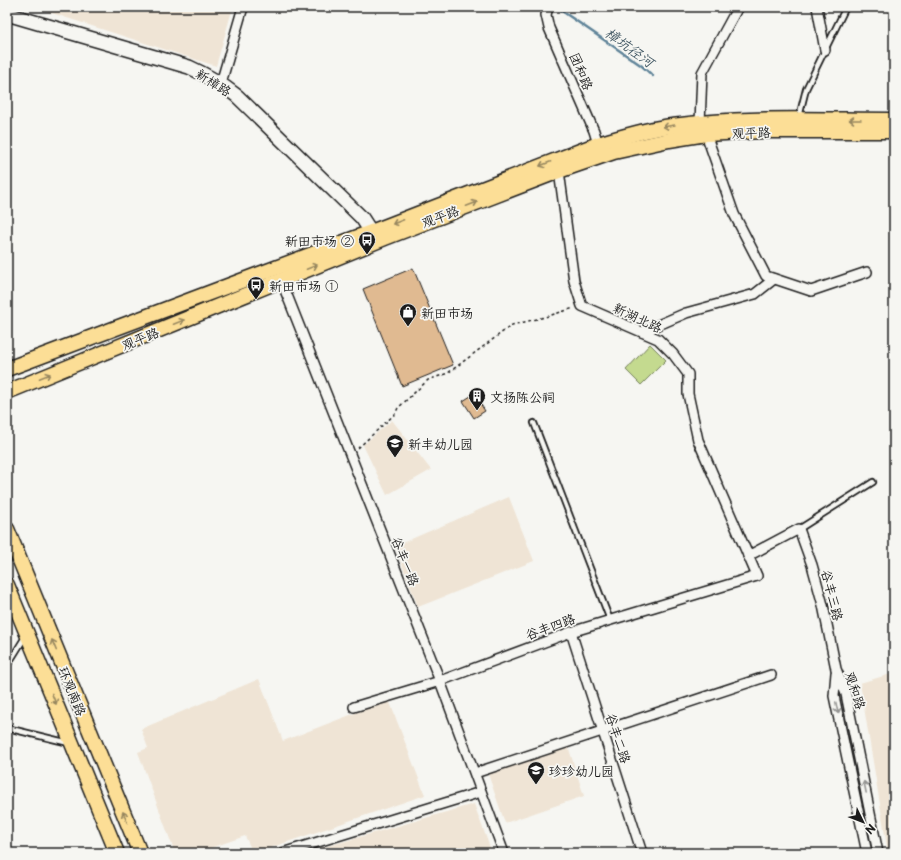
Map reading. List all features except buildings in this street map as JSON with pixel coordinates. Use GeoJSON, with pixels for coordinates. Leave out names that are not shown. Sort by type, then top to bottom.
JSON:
{"type":"FeatureCollection","features":[{"type":"Feature","properties":{"kind":"main road","name":"观平路"},"geometry":{"type":"LineString","coordinates":[[7,369],[371,232],[598,144],[646,130],[671,126],[703,129],[762,131],[798,125],[894,120]]}},
{"type":"Feature","properties":{"kind":"main road","name":"观平路"},"geometry":{"type":"LineString","coordinates":[[798,125],[894,131]]}},
{"type":"Feature","properties":{"kind":"main road","name":"观平路"},"geometry":{"type":"LineString","coordinates":[[8,392],[385,238],[559,171],[626,148],[669,140],[703,129]]}},
{"type":"Feature","properties":{"kind":"main road","name":"环观南路"},"geometry":{"type":"LineString","coordinates":[[7,529],[140,853]]}},
{"type":"Feature","properties":{"kind":"main road","name":"环观南路"},"geometry":{"type":"LineString","coordinates":[[7,585],[117,853]]}},
{"type":"Feature","properties":{"kind":"street"},"geometry":{"type":"LineString","coordinates":[[221,83],[243,7]]}},
{"type":"Feature","properties":{"kind":"street"},"geometry":{"type":"LineString","coordinates":[[738,7],[702,73],[703,129],[734,214],[766,276],[811,290],[867,272]]}},
{"type":"Feature","properties":{"kind":"street"},"geometry":{"type":"LineString","coordinates":[[817,7],[825,50]]}},
{"type":"Feature","properties":{"kind":"street","name":"团和路"},"geometry":{"type":"LineString","coordinates":[[547,11],[549,28],[594,131],[598,144]]}},
{"type":"Feature","properties":{"kind":"street","name":"新樟路"},"geometry":{"type":"LineString","coordinates":[[7,14],[190,67],[206,74],[221,83],[237,96],[362,218],[371,232]]}},
{"type":"Feature","properties":{"kind":"street"},"geometry":{"type":"LineString","coordinates":[[559,171],[574,281],[582,306]]}},
{"type":"Feature","properties":{"kind":"street"},"geometry":{"type":"LineString","coordinates":[[642,332],[686,313],[755,294],[774,279]]}},
{"type":"Feature","properties":{"kind":"street","name":"谷丰一路"},"geometry":{"type":"LineString","coordinates":[[281,280],[440,681],[504,853]]}},
{"type":"Feature","properties":{"kind":"street","name":"新湖北路"},"geometry":{"type":"LineString","coordinates":[[582,306],[658,339],[673,354],[688,374],[688,394],[698,440],[757,576]]}},
{"type":"Feature","properties":{"kind":"street"},"geometry":{"type":"LineString","coordinates":[[748,556],[799,529]]}},
{"type":"Feature","properties":{"kind":"street","name":"谷丰三路"},"geometry":{"type":"LineString","coordinates":[[799,529],[812,565],[823,604],[836,669]]}},
{"type":"Feature","properties":{"kind":"street","name":"谷丰四路"},"geometry":{"type":"LineString","coordinates":[[354,707],[440,681],[571,632],[757,576]]}},
{"type":"Feature","properties":{"kind":"street","name":"谷丰二路"},"geometry":{"type":"LineString","coordinates":[[571,632],[642,853]]}},
{"type":"Feature","properties":{"kind":"street","name":"观和路"},"geometry":{"type":"LineString","coordinates":[[836,669],[834,696],[867,853]]}},
{"type":"Feature","properties":{"kind":"street","name":"观和路"},"geometry":{"type":"LineString","coordinates":[[836,669],[846,694],[878,853]]}},
{"type":"Feature","properties":{"kind":"street"},"geometry":{"type":"LineString","coordinates":[[475,773],[771,675]]}},
{"type":"Feature","properties":{"kind":"street"},"geometry":{"type":"LineString","coordinates":[[282,853],[481,792]]}},
{"type":"Feature","properties":{"kind":"lane"},"geometry":{"type":"LineString","coordinates":[[798,125],[806,89],[846,7]]}},
{"type":"Feature","properties":{"kind":"lane"},"geometry":{"type":"LineString","coordinates":[[534,423],[610,620]]}},
{"type":"Feature","properties":{"kind":"lane"},"geometry":{"type":"LineString","coordinates":[[799,529],[873,482]]}},
{"type":"Feature","properties":{"kind":"lane"},"geometry":{"type":"LineString","coordinates":[[7,666],[27,634]]}},
{"type":"Feature","properties":{"kind":"lane"},"geometry":{"type":"LineString","coordinates":[[7,728],[72,744]]}},
{"type":"Feature","properties":{"kind":"path"},"geometry":{"type":"LineString","coordinates":[[350,455],[395,414],[398,408],[428,380],[448,373],[512,325],[545,318],[582,306]]}},
{"type":"Feature","properties":{"kind":"shaded area"},"geometry":{"type":"Polygon","coordinates":[[[33,7],[233,7],[216,66],[33,7]]]}},
{"type":"Feature","properties":{"kind":"shaded area","name":"新丰幼儿园"},"geometry":{"type":"Polygon","coordinates":[[[392,420],[431,470],[387,495],[363,445],[392,420]]]}},
{"type":"Feature","properties":{"kind":"shaded area"},"geometry":{"type":"Polygon","coordinates":[[[509,497],[534,561],[418,607],[395,546],[509,497]]]}},
{"type":"Feature","properties":{"kind":"shaded area"},"geometry":{"type":"Polygon","coordinates":[[[894,673],[894,853],[888,853],[860,683],[894,673]]]}},
{"type":"Feature","properties":{"kind":"shaded area"},"geometry":{"type":"Polygon","coordinates":[[[259,679],[283,741],[389,700],[425,795],[255,853],[253,853],[245,836],[196,853],[175,853],[138,752],[148,748],[141,729],[259,679]]]}},
{"type":"Feature","properties":{"kind":"shaded area","name":"珍珍幼儿园"},"geometry":{"type":"Polygon","coordinates":[[[568,746],[584,796],[505,823],[488,774],[568,746]]]}},
{"type":"Feature","properties":{"kind":"shaded area"},"geometry":{"type":"Polygon","coordinates":[[[474,804],[492,853],[304,853],[474,804]]]}},
{"type":"Feature","properties":{"kind":"green space"},"geometry":{"type":"Polygon","coordinates":[[[650,344],[666,360],[641,385],[626,370],[650,344]]]}},
{"type":"Feature","properties":{"kind":"waterway","name":"樟坑径河"},"geometry":{"type":"LineString","coordinates":[[556,7],[642,66],[653,76]]}},
{"type":"Feature","properties":{"kind":"place","name":"新田市场 ②"},"geometry":{"type":"Point","coordinates":[367,255]}},
{"type":"Feature","properties":{"kind":"place","name":"新田市场 ①"},"geometry":{"type":"Point","coordinates":[256,300]}},
{"type":"Feature","properties":{"kind":"place","name":"新田市场"},"geometry":{"type":"Point","coordinates":[408,327]}},
{"type":"Feature","properties":{"kind":"place","name":"文扬陈公祠"},"geometry":{"type":"Point","coordinates":[477,411]}},
{"type":"Feature","properties":{"kind":"place","name":"新丰幼儿园"},"geometry":{"type":"Point","coordinates":[395,458]}},
{"type":"Feature","properties":{"kind":"place","name":"珍珍幼儿园"},"geometry":{"type":"Point","coordinates":[536,785]}}]}
